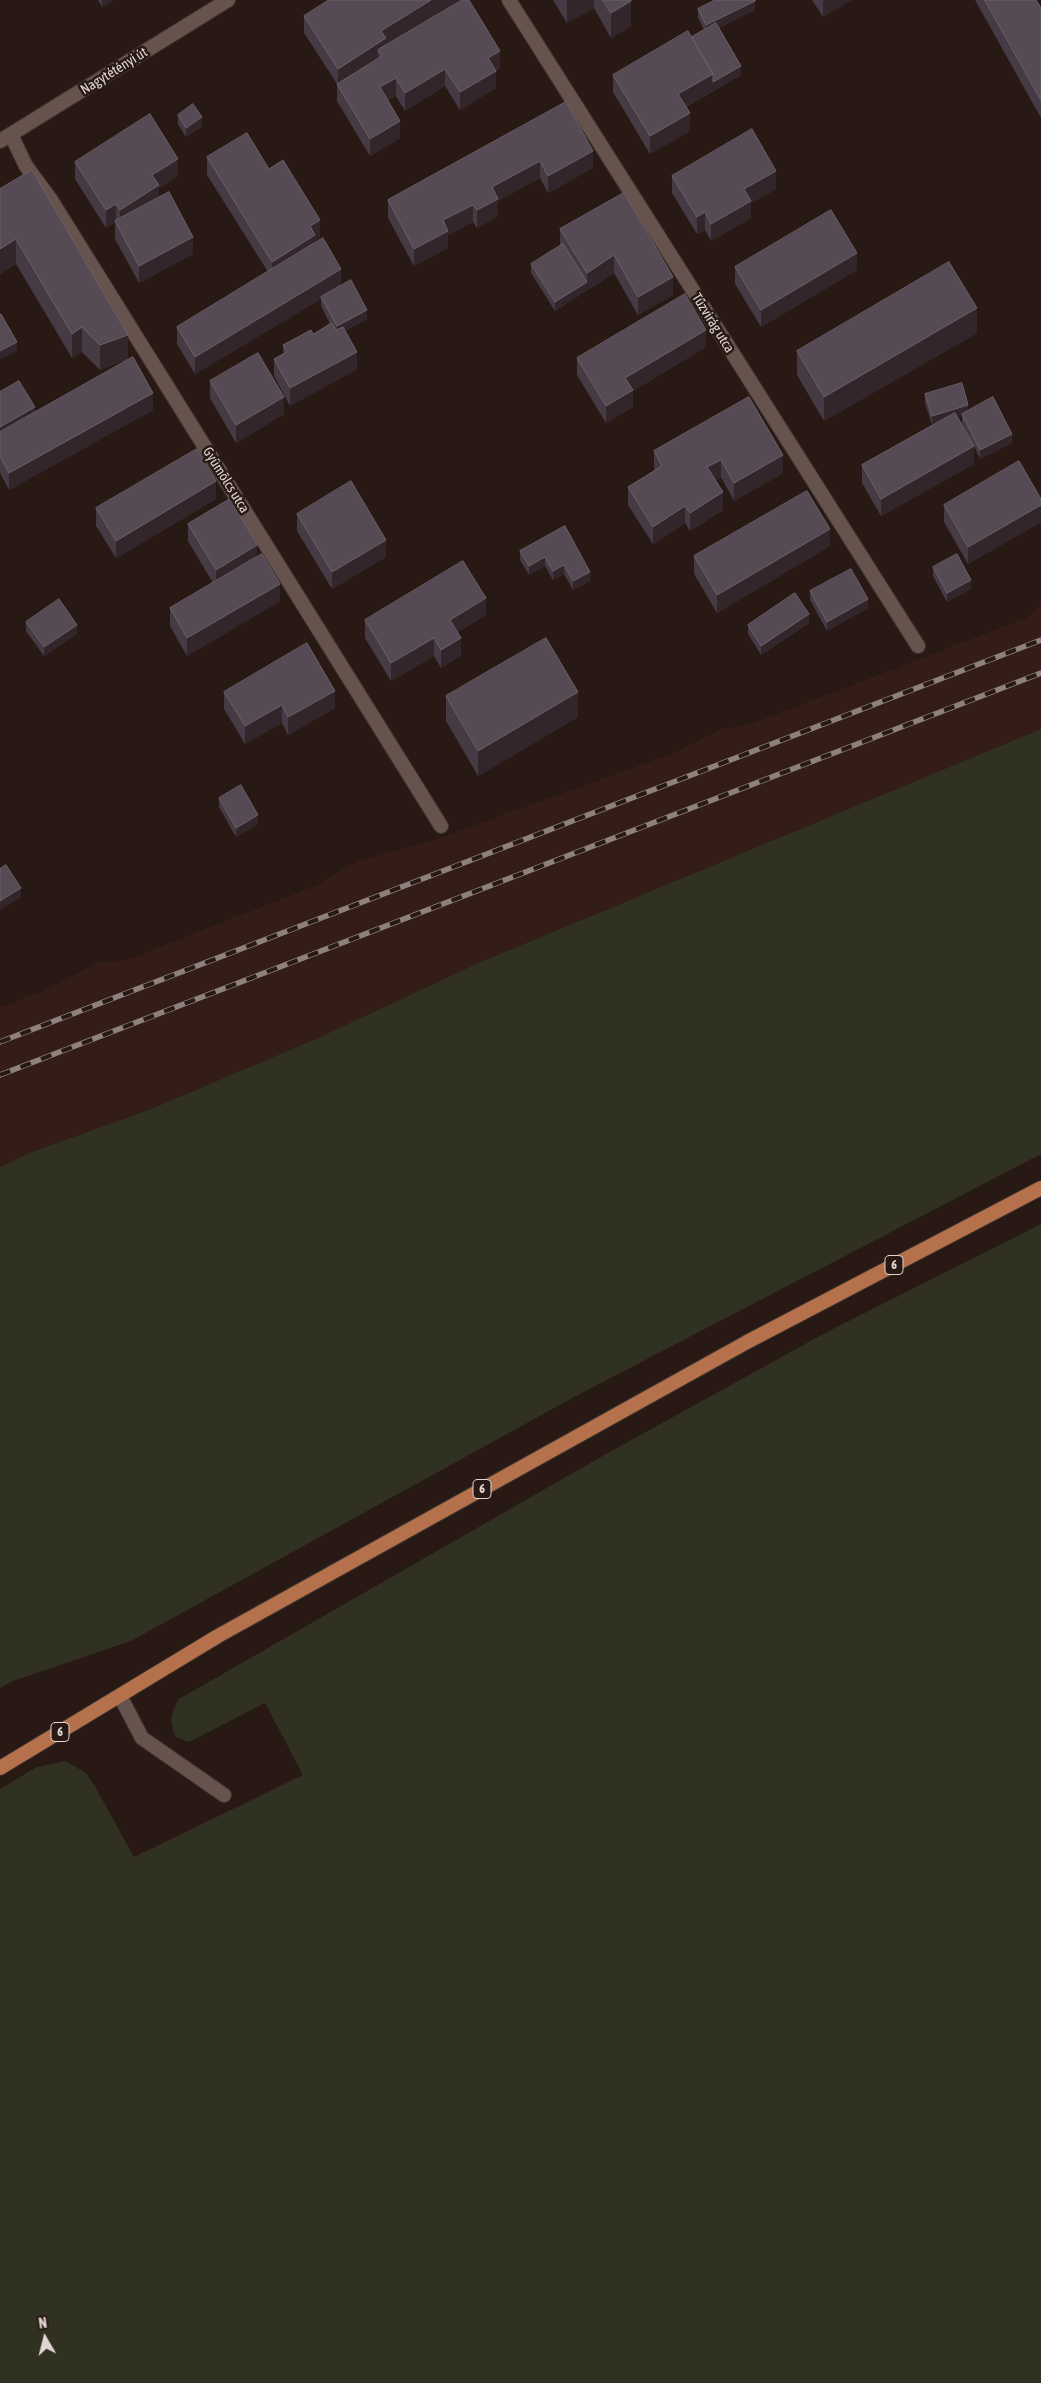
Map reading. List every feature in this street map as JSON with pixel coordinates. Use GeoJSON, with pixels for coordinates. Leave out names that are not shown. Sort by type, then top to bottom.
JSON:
{"type":"FeatureCollection","features":[{"type":"Feature","properties":{"kind":"main road","name":"6"},"geometry":{"type":"LineString","coordinates":[[0,1768],[218,1636],[747,1342],[1041,1188]]}},
{"type":"Feature","properties":{"kind":"street","name":"Nagytétényi út"},"geometry":{"type":"LineString","coordinates":[[5,138],[228,0]]}},
{"type":"Feature","properties":{"kind":"street","name":"Tűzvirág utca"},"geometry":{"type":"LineString","coordinates":[[509,0],[918,646]]}},
{"type":"Feature","properties":{"kind":"street","name":"Gyümölcs utca"},"geometry":{"type":"LineString","coordinates":[[5,138],[51,200],[441,826]]}},
{"type":"Feature","properties":{"kind":"street"},"geometry":{"type":"LineString","coordinates":[[120,1696],[142,1738],[224,1795]]}},
{"type":"Feature","properties":{"kind":"shaded area"},"geometry":{"type":"Polygon","coordinates":[[[1041,605],[1041,729],[478,963],[318,1038],[151,1109],[29,1153],[0,1167],[0,1007],[43,991],[99,962],[127,960],[317,885],[357,861],[428,842],[679,751],[720,729],[751,724],[1026,618],[1041,605]]]}},
{"type":"Feature","properties":{"kind":"green space"},"geometry":{"type":"Polygon","coordinates":[[[1041,729],[1041,1154],[576,1396],[131,1641],[13,1681],[0,1688],[0,1167],[29,1153],[151,1109],[318,1038],[478,963],[1041,729]]]}},
{"type":"Feature","properties":{"kind":"green space"},"geometry":{"type":"Polygon","coordinates":[[[1041,1224],[1041,2383],[0,2383],[0,1789],[37,1767],[65,1761],[86,1773],[134,1857],[303,1775],[265,1703],[189,1742],[176,1737],[174,1732],[172,1713],[176,1704],[179,1699],[606,1454],[825,1333],[1041,1224]]]}},
{"type":"Feature","properties":{"kind":"building"},"geometry":{"type":"Polygon","coordinates":[[[329,0],[431,0],[381,31],[386,38],[338,69],[304,16],[329,0]]]}},
{"type":"Feature","properties":{"kind":"building"},"geometry":{"type":"Polygon","coordinates":[[[462,0],[469,0],[500,51],[488,58],[496,71],[460,92],[445,69],[405,93],[396,78],[380,87],[400,121],[370,139],[337,84],[382,56],[378,50],[462,0]]]}},
{"type":"Feature","properties":{"kind":"building"},"geometry":{"type":"Polygon","coordinates":[[[603,0],[631,0],[631,1],[611,13],[603,0]]]}},
{"type":"Feature","properties":{"kind":"building"},"geometry":{"type":"Polygon","coordinates":[[[715,0],[755,1],[706,25],[698,9],[715,0]]]}},
{"type":"Feature","properties":{"kind":"building"},"geometry":{"type":"Polygon","coordinates":[[[985,0],[1036,0],[1041,8],[1041,100],[985,0]]]}},
{"type":"Feature","properties":{"kind":"building"},"geometry":{"type":"Polygon","coordinates":[[[716,23],[741,66],[713,82],[713,74],[692,37],[716,23]]]}},
{"type":"Feature","properties":{"kind":"building"},"geometry":{"type":"Polygon","coordinates":[[[688,31],[713,74],[678,94],[690,113],[650,136],[613,75],[688,31]]]}},
{"type":"Feature","properties":{"kind":"building"},"geometry":{"type":"Polygon","coordinates":[[[566,102],[593,151],[548,176],[540,161],[492,187],[498,199],[477,210],[473,205],[443,220],[448,231],[414,249],[388,200],[566,102]]]}},
{"type":"Feature","properties":{"kind":"building"},"geometry":{"type":"Polygon","coordinates":[[[193,104],[202,117],[186,128],[178,115],[193,104]]]}},
{"type":"Feature","properties":{"kind":"building"},"geometry":{"type":"Polygon","coordinates":[[[150,114],[178,159],[152,175],[159,185],[120,210],[116,204],[106,210],[75,162],[150,114]]]}},
{"type":"Feature","properties":{"kind":"building"},"geometry":{"type":"Polygon","coordinates":[[[752,129],[776,171],[744,189],[751,201],[711,224],[705,212],[697,217],[672,176],[752,129]]]}},
{"type":"Feature","properties":{"kind":"building"},"geometry":{"type":"Polygon","coordinates":[[[247,133],[269,169],[283,160],[320,220],[310,226],[315,235],[272,262],[207,157],[247,133]]]}},
{"type":"Feature","properties":{"kind":"building"},"geometry":{"type":"Polygon","coordinates":[[[32,170],[128,335],[100,345],[82,327],[72,334],[16,239],[0,249],[0,189],[32,170]]]}},
{"type":"Feature","properties":{"kind":"building"},"geometry":{"type":"Polygon","coordinates":[[[169,192],[193,237],[139,266],[115,221],[169,192]]]}},
{"type":"Feature","properties":{"kind":"building"},"geometry":{"type":"Polygon","coordinates":[[[624,193],[673,277],[638,297],[614,255],[587,273],[560,229],[624,193]]]}},
{"type":"Feature","properties":{"kind":"building"},"geometry":{"type":"Polygon","coordinates":[[[831,210],[857,253],[761,310],[735,267],[831,210]]]}},
{"type":"Feature","properties":{"kind":"building"},"geometry":{"type":"Polygon","coordinates":[[[323,238],[341,269],[195,357],[177,327],[323,238]]]}},
{"type":"Feature","properties":{"kind":"building"},"geometry":{"type":"Polygon","coordinates":[[[563,244],[587,282],[555,302],[531,264],[563,244]]]}},
{"type":"Feature","properties":{"kind":"building"},"geometry":{"type":"Polygon","coordinates":[[[949,262],[977,308],[824,397],[797,351],[949,262]]]}},
{"type":"Feature","properties":{"kind":"building"},"geometry":{"type":"Polygon","coordinates":[[[351,280],[367,310],[337,326],[321,297],[351,280]]]}},
{"type":"Feature","properties":{"kind":"building"},"geometry":{"type":"Polygon","coordinates":[[[685,294],[706,330],[625,378],[633,390],[606,406],[577,358],[685,294]]]}},
{"type":"Feature","properties":{"kind":"building"},"geometry":{"type":"Polygon","coordinates":[[[0,314],[17,342],[0,351],[0,314]]]}},
{"type":"Feature","properties":{"kind":"building"},"geometry":{"type":"Polygon","coordinates":[[[332,323],[336,330],[343,327],[357,352],[290,388],[274,359],[287,352],[283,345],[311,330],[313,334],[332,323]]]}},
{"type":"Feature","properties":{"kind":"building"},"geometry":{"type":"Polygon","coordinates":[[[258,353],[284,397],[236,425],[210,381],[258,353]]]}},
{"type":"Feature","properties":{"kind":"building"},"geometry":{"type":"Polygon","coordinates":[[[133,357],[153,393],[9,473],[0,456],[0,432],[133,357]]]}},
{"type":"Feature","properties":{"kind":"building"},"geometry":{"type":"Polygon","coordinates":[[[19,381],[35,407],[0,427],[0,392],[19,381]]]}},
{"type":"Feature","properties":{"kind":"building"},"geometry":{"type":"Polygon","coordinates":[[[962,383],[968,405],[932,416],[925,394],[962,383]]]}},
{"type":"Feature","properties":{"kind":"building"},"geometry":{"type":"Polygon","coordinates":[[[749,397],[783,455],[734,483],[721,460],[707,467],[723,492],[690,513],[685,506],[653,527],[628,487],[662,466],[654,451],[749,397]]]}},
{"type":"Feature","properties":{"kind":"building"},"geometry":{"type":"Polygon","coordinates":[[[993,397],[1012,434],[980,450],[962,414],[993,397]]]}},
{"type":"Feature","properties":{"kind":"building"},"geometry":{"type":"Polygon","coordinates":[[[955,413],[974,446],[881,499],[862,465],[955,413]]]}},
{"type":"Feature","properties":{"kind":"building"},"geometry":{"type":"Polygon","coordinates":[[[197,449],[216,481],[116,541],[96,508],[197,449]]]}},
{"type":"Feature","properties":{"kind":"building"},"geometry":{"type":"Polygon","coordinates":[[[1019,461],[1041,499],[1041,505],[968,547],[944,505],[1019,461]]]}},
{"type":"Feature","properties":{"kind":"building"},"geometry":{"type":"Polygon","coordinates":[[[351,481],[386,540],[332,572],[297,514],[351,481]]]}},
{"type":"Feature","properties":{"kind":"building"},"geometry":{"type":"Polygon","coordinates":[[[807,491],[830,529],[717,595],[694,556],[807,491]]]}},
{"type":"Feature","properties":{"kind":"building"},"geometry":{"type":"Polygon","coordinates":[[[230,499],[257,545],[216,570],[188,524],[230,499]]]}},
{"type":"Feature","properties":{"kind":"building"},"geometry":{"type":"Polygon","coordinates":[[[565,526],[590,572],[573,581],[564,565],[553,571],[545,557],[529,566],[520,551],[565,526]]]}},
{"type":"Feature","properties":{"kind":"building"},"geometry":{"type":"Polygon","coordinates":[[[262,554],[280,584],[187,638],[170,608],[262,554]]]}},
{"type":"Feature","properties":{"kind":"building"},"geometry":{"type":"Polygon","coordinates":[[[957,554],[971,580],[947,593],[933,567],[957,554]]]}},
{"type":"Feature","properties":{"kind":"building"},"geometry":{"type":"Polygon","coordinates":[[[463,561],[486,598],[450,620],[461,638],[441,650],[434,638],[391,663],[365,620],[463,561]]]}},
{"type":"Feature","properties":{"kind":"building"},"geometry":{"type":"Polygon","coordinates":[[[851,569],[868,599],[827,622],[810,591],[851,569]]]}},
{"type":"Feature","properties":{"kind":"building"},"geometry":{"type":"Polygon","coordinates":[[[795,593],[809,614],[761,646],[748,625],[795,593]]]}},
{"type":"Feature","properties":{"kind":"building"},"geometry":{"type":"Polygon","coordinates":[[[59,599],[77,625],[44,647],[26,622],[59,599]]]}},
{"type":"Feature","properties":{"kind":"building"},"geometry":{"type":"Polygon","coordinates":[[[546,638],[578,692],[478,751],[446,696],[546,638]]]}},
{"type":"Feature","properties":{"kind":"building"},"geometry":{"type":"Polygon","coordinates":[[[307,643],[335,691],[288,717],[282,705],[245,726],[224,692],[307,643]]]}},
{"type":"Feature","properties":{"kind":"building"},"geometry":{"type":"Polygon","coordinates":[[[241,785],[258,815],[236,828],[219,798],[241,785]]]}},
{"type":"Feature","properties":{"kind":"building"},"geometry":{"type":"Polygon","coordinates":[[[6,865],[21,888],[0,901],[0,869],[6,865]]]}},
{"type":"Feature","properties":{"kind":"railway"},"geometry":{"type":"LineString","coordinates":[[0,1042],[1041,640]]}},
{"type":"Feature","properties":{"kind":"railway"},"geometry":{"type":"LineString","coordinates":[[0,1075],[1041,673]]}}]}
